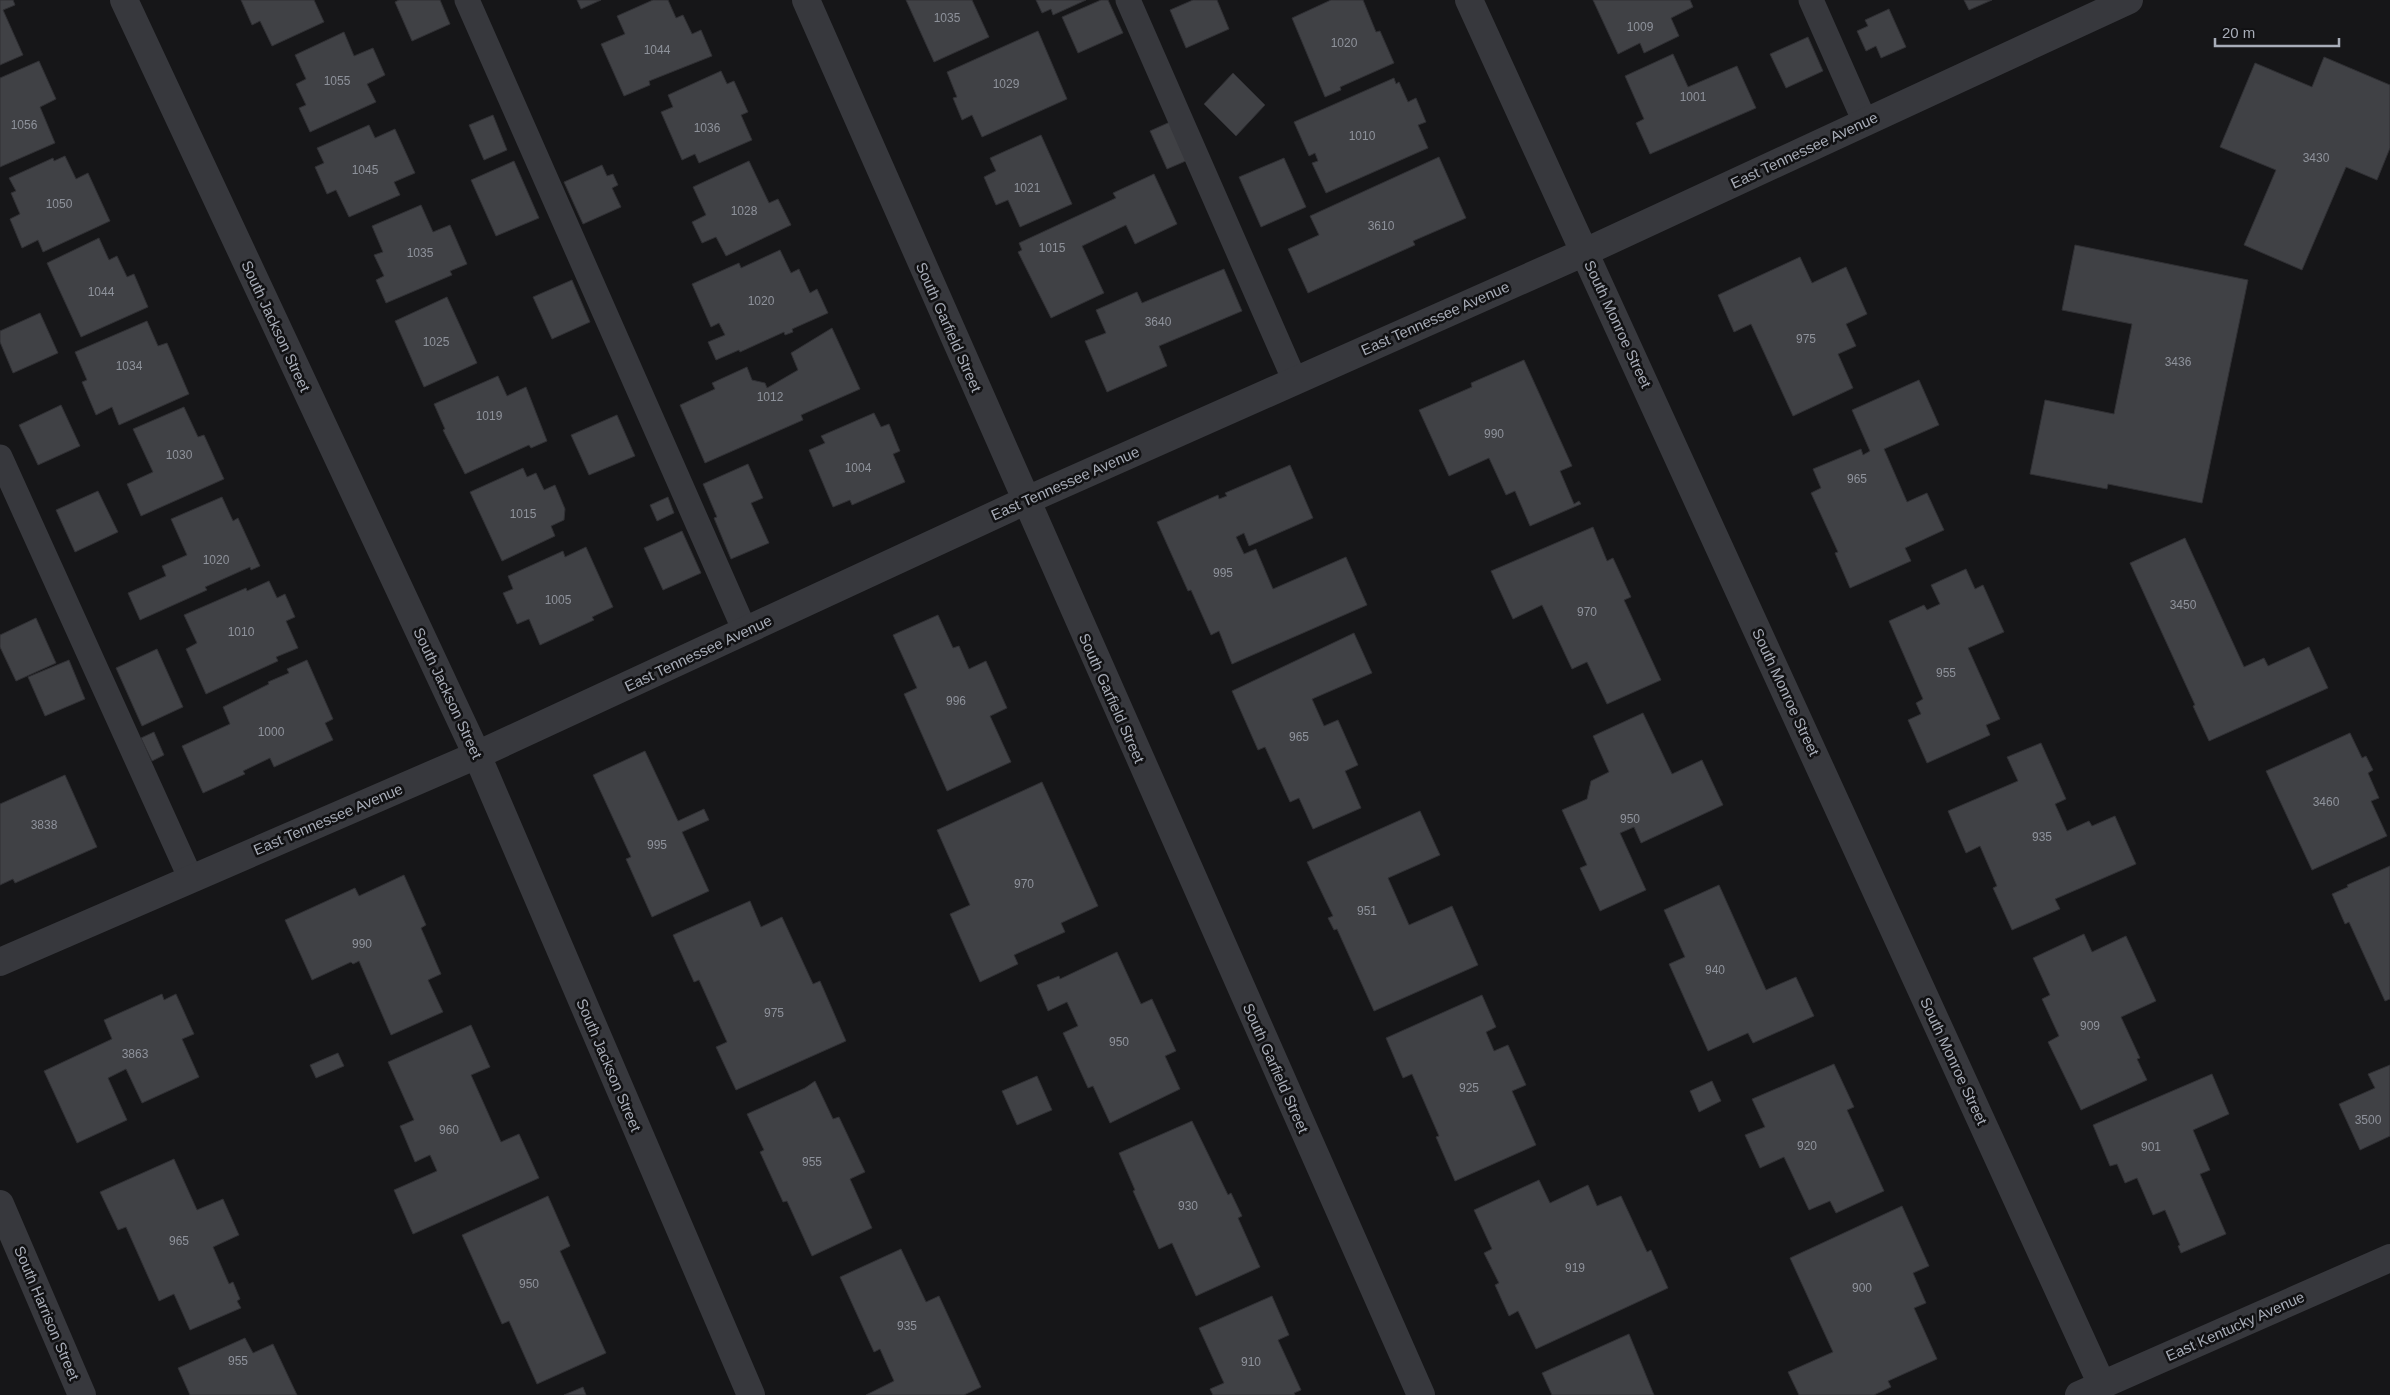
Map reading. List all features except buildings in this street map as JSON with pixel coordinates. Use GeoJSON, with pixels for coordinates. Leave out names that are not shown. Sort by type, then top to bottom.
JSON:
{"type":"FeatureCollection","features":[{"type":"Feature","properties":{"kind":"street","name":"South Jackson Street"},"geometry":{"type":"LineString","coordinates":[[124,0],[477,755],[751,1395]]}},
{"type":"Feature","properties":{"kind":"street","name":"South Garfield Street"},"geometry":{"type":"LineString","coordinates":[[806,0],[1025,501],[1421,1395]]}},
{"type":"Feature","properties":{"kind":"street","name":"South Monroe Street"},"geometry":{"type":"LineString","coordinates":[[1469,0],[1585,252],[2090,1390]]}},
{"type":"Feature","properties":{"kind":"street","name":"East Tennessee Avenue"},"geometry":{"type":"LineString","coordinates":[[0,962],[477,755],[1025,501],[1585,252],[2129,0]]}},
{"type":"Feature","properties":{"kind":"street","name":"South Harrison Street"},"geometry":{"type":"LineString","coordinates":[[0,1204],[82,1395]]}},
{"type":"Feature","properties":{"kind":"street","name":"East Kentucky Avenue"},"geometry":{"type":"LineString","coordinates":[[2090,1390],[2390,1258]]}},
{"type":"Feature","properties":{"kind":"lane"},"geometry":{"type":"LineString","coordinates":[[467,0],[745,631]]}},
{"type":"Feature","properties":{"kind":"lane"},"geometry":{"type":"LineString","coordinates":[[1128,0],[1295,381]]}},
{"type":"Feature","properties":{"kind":"lane"},"geometry":{"type":"LineString","coordinates":[[1811,0],[1865,122]]}},
{"type":"Feature","properties":{"kind":"lane"},"geometry":{"type":"LineString","coordinates":[[0,457],[191,879]]}}]}
